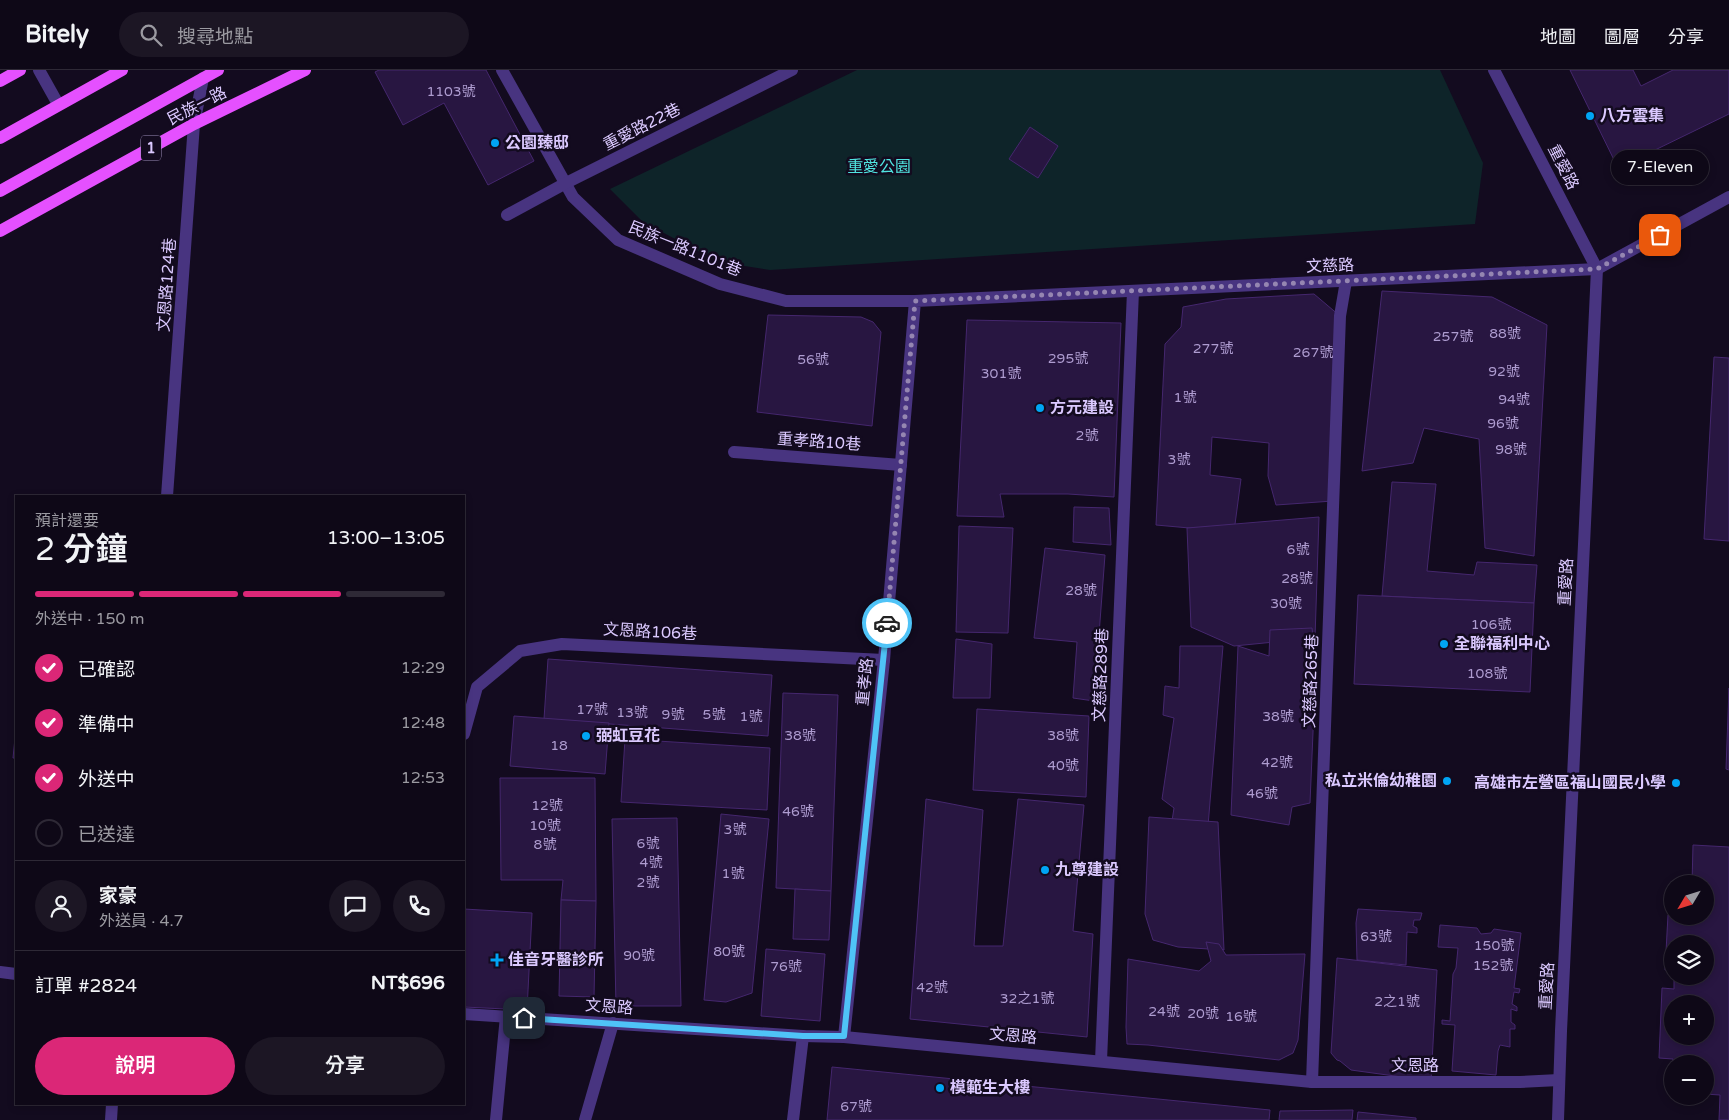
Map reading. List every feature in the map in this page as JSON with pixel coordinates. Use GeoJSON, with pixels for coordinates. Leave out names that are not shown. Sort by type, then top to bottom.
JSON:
{"type":"FeatureCollection","features":[{"type":"Feature","properties":{"kind":"main road"},"geometry":{"type":"LineString","coordinates":[[0,81],[20,70]]}},
{"type":"Feature","properties":{"kind":"main road"},"geometry":{"type":"LineString","coordinates":[[0,138],[122,70]]}},
{"type":"Feature","properties":{"kind":"main road","name":"民族一路"},"geometry":{"type":"LineString","coordinates":[[0,191],[218,70]]}},
{"type":"Feature","properties":{"kind":"main road","name":"民族一路"},"geometry":{"type":"LineString","coordinates":[[0,231],[194,124],[305,70]]}},
{"type":"Feature","properties":{"kind":"street"},"geometry":{"type":"LineString","coordinates":[[39,70],[58,104]]}},
{"type":"Feature","properties":{"kind":"street","name":"民族一路1101巷"},"geometry":{"type":"LineString","coordinates":[[502,70],[573,197],[618,240],[720,284],[786,301],[915,301]]}},
{"type":"Feature","properties":{"kind":"street","name":"重愛路22巷"},"geometry":{"type":"LineString","coordinates":[[507,215],[792,70]]}},
{"type":"Feature","properties":{"kind":"street","name":"重愛路"},"geometry":{"type":"LineString","coordinates":[[1494,70],[1597,269],[1558,1120]]}},
{"type":"Feature","properties":{"kind":"street","name":"文恩路124巷"},"geometry":{"type":"LineString","coordinates":[[167,495],[194,124],[203,78]]}},
{"type":"Feature","properties":{"kind":"street","name":"文慈路"},"geometry":{"type":"LineString","coordinates":[[915,301],[1597,269],[1729,197]]}},
{"type":"Feature","properties":{"kind":"street","name":"文慈路265巷"},"geometry":{"type":"LineString","coordinates":[[1312,1082],[1340,316],[1346,281]]}},
{"type":"Feature","properties":{"kind":"street","name":"文慈路289巷"},"geometry":{"type":"LineString","coordinates":[[1100,1061],[1133,290]]}},
{"type":"Feature","properties":{"kind":"street","name":"重孝路"},"geometry":{"type":"LineString","coordinates":[[844,1036],[884,660],[915,301]]}},
{"type":"Feature","properties":{"kind":"street","name":"重孝路10巷"},"geometry":{"type":"LineString","coordinates":[[734,452],[901,465]]}},
{"type":"Feature","properties":{"kind":"street","name":"文恩路106巷"},"geometry":{"type":"LineString","coordinates":[[465,730],[477,687],[520,651],[562,644],[884,660]]}},
{"type":"Feature","properties":{"kind":"street"},"geometry":{"type":"LineString","coordinates":[[0,972],[15,974]]}},
{"type":"Feature","properties":{"kind":"street","name":"文恩路"},"geometry":{"type":"LineString","coordinates":[[465,1014],[803,1036],[844,1036],[1312,1082],[1520,1082],[1559,1080]]}},
{"type":"Feature","properties":{"kind":"street"},"geometry":{"type":"LineString","coordinates":[[496,1120],[506,1016]]}},
{"type":"Feature","properties":{"kind":"street"},"geometry":{"type":"LineString","coordinates":[[585,1120],[613,1023]]}},
{"type":"Feature","properties":{"kind":"street"},"geometry":{"type":"LineString","coordinates":[[793,1120],[803,1036]]}},
{"type":"Feature","properties":{"kind":"street"},"geometry":{"type":"LineString","coordinates":[[111,1120],[112,1105]]}},
{"type":"Feature","properties":{"kind":"green space","name":"重愛公園"},"geometry":{"type":"Polygon","coordinates":[[[857,70],[1440,70],[1483,163],[1475,224],[770,270],[719,262],[643,222],[610,189],[857,70]]]}},
{"type":"Feature","properties":{"kind":"building","name":"公園臻邸"},"geometry":{"type":"Polygon","coordinates":[[[379,70],[486,70],[534,161],[488,185],[444,103],[403,125],[375,72],[379,70]]]}},
{"type":"Feature","properties":{"kind":"building"},"geometry":{"type":"Polygon","coordinates":[[[1570,70],[1633,70],[1641,86],[1673,70],[1729,70],[1729,114],[1618,168],[1570,70]]]}},
{"type":"Feature","properties":{"kind":"building"},"geometry":{"type":"Polygon","coordinates":[[[1030,127],[1058,146],[1038,178],[1009,159],[1030,127]]]}},
{"type":"Feature","properties":{"kind":"building"},"geometry":{"type":"Polygon","coordinates":[[[1382,291],[1492,297],[1547,325],[1534,556],[1485,548],[1479,439],[1424,428],[1413,463],[1362,471],[1382,291]]]}},
{"type":"Feature","properties":{"kind":"building"},"geometry":{"type":"Polygon","coordinates":[[[1314,294],[1340,316],[1333,501],[1276,505],[1268,476],[1269,443],[1212,437],[1210,475],[1241,479],[1234,532],[1156,525],[1165,344],[1181,327],[1183,307],[1226,299],[1314,294]]]}},
{"type":"Feature","properties":{"kind":"building"},"geometry":{"type":"Polygon","coordinates":[[[768,315],[861,317],[873,322],[881,332],[872,426],[757,412],[768,315]]]}},
{"type":"Feature","properties":{"kind":"building","name":"方元建設"},"geometry":{"type":"Polygon","coordinates":[[[967,320],[1121,323],[1114,497],[1068,494],[1000,494],[1004,517],[957,516],[967,320]]]}},
{"type":"Feature","properties":{"kind":"building"},"geometry":{"type":"Polygon","coordinates":[[[1714,357],[1729,358],[1729,541],[1704,539],[1714,357]]]}},
{"type":"Feature","properties":{"kind":"building"},"geometry":{"type":"Polygon","coordinates":[[[1392,482],[1436,484],[1427,571],[1474,575],[1477,562],[1537,565],[1534,603],[1382,596],[1392,482]]]}},
{"type":"Feature","properties":{"kind":"building"},"geometry":{"type":"Polygon","coordinates":[[[1074,507],[1109,508],[1111,545],[1073,542],[1074,507]]]}},
{"type":"Feature","properties":{"kind":"building"},"geometry":{"type":"Polygon","coordinates":[[[1319,517],[1315,638],[1234,646],[1191,627],[1187,528],[1319,517]]]}},
{"type":"Feature","properties":{"kind":"building"},"geometry":{"type":"Polygon","coordinates":[[[959,526],[1013,528],[1008,633],[956,632],[959,526]]]}},
{"type":"Feature","properties":{"kind":"building"},"geometry":{"type":"Polygon","coordinates":[[[1045,548],[1105,555],[1094,701],[1073,698],[1077,642],[1034,638],[1045,548]]]}},
{"type":"Feature","properties":{"kind":"building","name":"全聯福利中心"},"geometry":{"type":"Polygon","coordinates":[[[1358,595],[1534,603],[1530,692],[1354,684],[1358,595]]]}},
{"type":"Feature","properties":{"kind":"building"},"geometry":{"type":"Polygon","coordinates":[[[1312,628],[1316,662],[1310,803],[1292,807],[1289,825],[1231,815],[1238,646],[1269,656],[1270,630],[1312,628]]]}},
{"type":"Feature","properties":{"kind":"building"},"geometry":{"type":"Polygon","coordinates":[[[956,639],[992,644],[990,698],[953,698],[956,639]]]}},
{"type":"Feature","properties":{"kind":"building"},"geometry":{"type":"Polygon","coordinates":[[[1180,646],[1223,646],[1208,826],[1172,821],[1174,808],[1162,799],[1174,718],[1163,715],[1165,686],[1179,688],[1180,646]]]}},
{"type":"Feature","properties":{"kind":"building"},"geometry":{"type":"Polygon","coordinates":[[[548,659],[772,675],[768,736],[544,719],[548,659]]]}},
{"type":"Feature","properties":{"kind":"building"},"geometry":{"type":"Polygon","coordinates":[[[1729,688],[1729,770],[1726,769],[1729,688]]]}},
{"type":"Feature","properties":{"kind":"building"},"geometry":{"type":"Polygon","coordinates":[[[783,693],[838,695],[831,891],[776,888],[783,693]]]}},
{"type":"Feature","properties":{"kind":"building"},"geometry":{"type":"Polygon","coordinates":[[[977,709],[1089,716],[1086,797],[973,790],[977,709]]]}},
{"type":"Feature","properties":{"kind":"building"},"geometry":{"type":"Polygon","coordinates":[[[514,716],[609,723],[605,774],[510,766],[514,716]]]}},
{"type":"Feature","properties":{"kind":"building"},"geometry":{"type":"Polygon","coordinates":[[[15,738],[15,758],[13,758],[15,738]]]}},
{"type":"Feature","properties":{"kind":"building"},"geometry":{"type":"Polygon","coordinates":[[[625,739],[770,748],[767,810],[621,802],[625,739]]]}},
{"type":"Feature","properties":{"kind":"building"},"geometry":{"type":"Polygon","coordinates":[[[500,778],[595,778],[596,901],[561,900],[563,880],[501,880],[500,778]]]}},
{"type":"Feature","properties":{"kind":"building","name":"九尊建設"},"geometry":{"type":"Polygon","coordinates":[[[926,799],[983,810],[974,946],[1003,946],[1018,799],[1084,805],[1073,931],[1093,934],[1087,1037],[910,1019],[926,799]]]}},
{"type":"Feature","properties":{"kind":"building"},"geometry":{"type":"Polygon","coordinates":[[[721,814],[769,819],[752,993],[726,1002],[704,1000],[721,814]]]}},
{"type":"Feature","properties":{"kind":"building"},"geometry":{"type":"Polygon","coordinates":[[[1149,817],[1218,822],[1224,950],[1178,947],[1153,940],[1145,914],[1149,817]]]}},
{"type":"Feature","properties":{"kind":"building"},"geometry":{"type":"Polygon","coordinates":[[[677,818],[681,1006],[616,1006],[612,819],[677,818]]]}},
{"type":"Feature","properties":{"kind":"building"},"geometry":{"type":"Polygon","coordinates":[[[1693,845],[1729,847],[1729,1120],[1719,1120],[1720,1095],[1714,1095],[1714,1055],[1664,1055],[1664,1058],[1659,1058],[1662,988],[1674,989],[1674,985],[1714,985],[1714,935],[1667,935],[1667,925],[1714,925],[1714,875],[1692,875],[1693,845]]]}},
{"type":"Feature","properties":{"kind":"building"},"geometry":{"type":"Polygon","coordinates":[[[795,889],[831,891],[829,940],[793,939],[795,889]]]}},
{"type":"Feature","properties":{"kind":"building"},"geometry":{"type":"Polygon","coordinates":[[[561,900],[596,901],[594,997],[559,996],[561,900]]]}},
{"type":"Feature","properties":{"kind":"building","name":"佳音牙醫診所"},"geometry":{"type":"Polygon","coordinates":[[[465,909],[532,913],[527,1010],[465,1007],[465,909]]]}},
{"type":"Feature","properties":{"kind":"building"},"geometry":{"type":"Polygon","coordinates":[[[1358,909],[1422,913],[1420,920],[1414,920],[1413,926],[1417,928],[1417,933],[1407,932],[1406,965],[1357,960],[1356,923],[1358,909]]]}},
{"type":"Feature","properties":{"kind":"building"},"geometry":{"type":"Polygon","coordinates":[[[1440,925],[1477,928],[1481,934],[1491,933],[1494,929],[1521,933],[1514,988],[1520,989],[1519,993],[1514,992],[1512,1004],[1517,1007],[1517,1011],[1511,1009],[1511,1022],[1515,1025],[1515,1029],[1510,1029],[1510,1047],[1500,1045],[1496,1075],[1452,1071],[1455,1025],[1442,1024],[1442,1020],[1450,1021],[1453,974],[1456,968],[1458,948],[1438,947],[1440,925]]]}},
{"type":"Feature","properties":{"kind":"building"},"geometry":{"type":"Polygon","coordinates":[[[1206,942],[1219,944],[1226,955],[1305,954],[1298,1040],[1293,1053],[1279,1060],[1127,1044],[1128,959],[1199,971],[1211,961],[1206,942]]]}},
{"type":"Feature","properties":{"kind":"building"},"geometry":{"type":"Polygon","coordinates":[[[766,949],[825,954],[820,1021],[761,1016],[766,949]]]}},
{"type":"Feature","properties":{"kind":"building"},"geometry":{"type":"Polygon","coordinates":[[[1337,958],[1437,970],[1431,1081],[1351,1070],[1331,1053],[1337,958]]]}},
{"type":"Feature","properties":{"kind":"building","name":"模範生大樓"},"geometry":{"type":"Polygon","coordinates":[[[832,1067],[1270,1110],[1269,1120],[827,1120],[832,1067]]]}},
{"type":"Feature","properties":{"kind":"building"},"geometry":{"type":"Polygon","coordinates":[[[1353,1110],[1352,1120],[1279,1120],[1280,1111],[1353,1110]]]}},
{"type":"Feature","properties":{"kind":"building"},"geometry":{"type":"Polygon","coordinates":[[[1358,1112],[1416,1118],[1416,1120],[1357,1120],[1358,1112]]]}},
{"type":"Feature","properties":{"kind":"way so far"},"geometry":{"type":"LineString","coordinates":[[887,623],[915,301],[1597,269],[1660,235]]}},
{"type":"Feature","properties":{"kind":"place","name":"八方雲集"},"geometry":{"type":"Point","coordinates":[1590,116]}},
{"type":"Feature","properties":{"kind":"place","name":"公園臻邸"},"geometry":{"type":"Point","coordinates":[495,143]}},
{"type":"Feature","properties":{"kind":"place","name":"7-Eleven"},"geometry":{"type":"Point","coordinates":[1660,235]}},
{"type":"Feature","properties":{"kind":"place","name":"方元建設"},"geometry":{"type":"Point","coordinates":[1040,408]}},
{"type":"Feature","properties":{"kind":"place","name":"全聯福利中心"},"geometry":{"type":"Point","coordinates":[1444,644]}},
{"type":"Feature","properties":{"kind":"place","name":"弼虹豆花"},"geometry":{"type":"Point","coordinates":[586,736]}},
{"type":"Feature","properties":{"kind":"place","name":"私立米倫幼稚園"},"geometry":{"type":"Point","coordinates":[1447,781]}},
{"type":"Feature","properties":{"kind":"place","name":"高雄市左營區福山國民小學"},"geometry":{"type":"Point","coordinates":[1676,783]}},
{"type":"Feature","properties":{"kind":"place","name":"九尊建設"},"geometry":{"type":"Point","coordinates":[1045,870]}},
{"type":"Feature","properties":{"kind":"place","name":"佳音牙醫診所"},"geometry":{"type":"Point","coordinates":[497,960]}},
{"type":"Feature","properties":{"kind":"place","name":"模範生大樓"},"geometry":{"type":"Point","coordinates":[940,1088]}},
{"type":"Feature","properties":{"kind":"route"},"geometry":{"type":"LineString","coordinates":[[524,1018],[803,1036],[844,1036],[887,623]]}}]}
